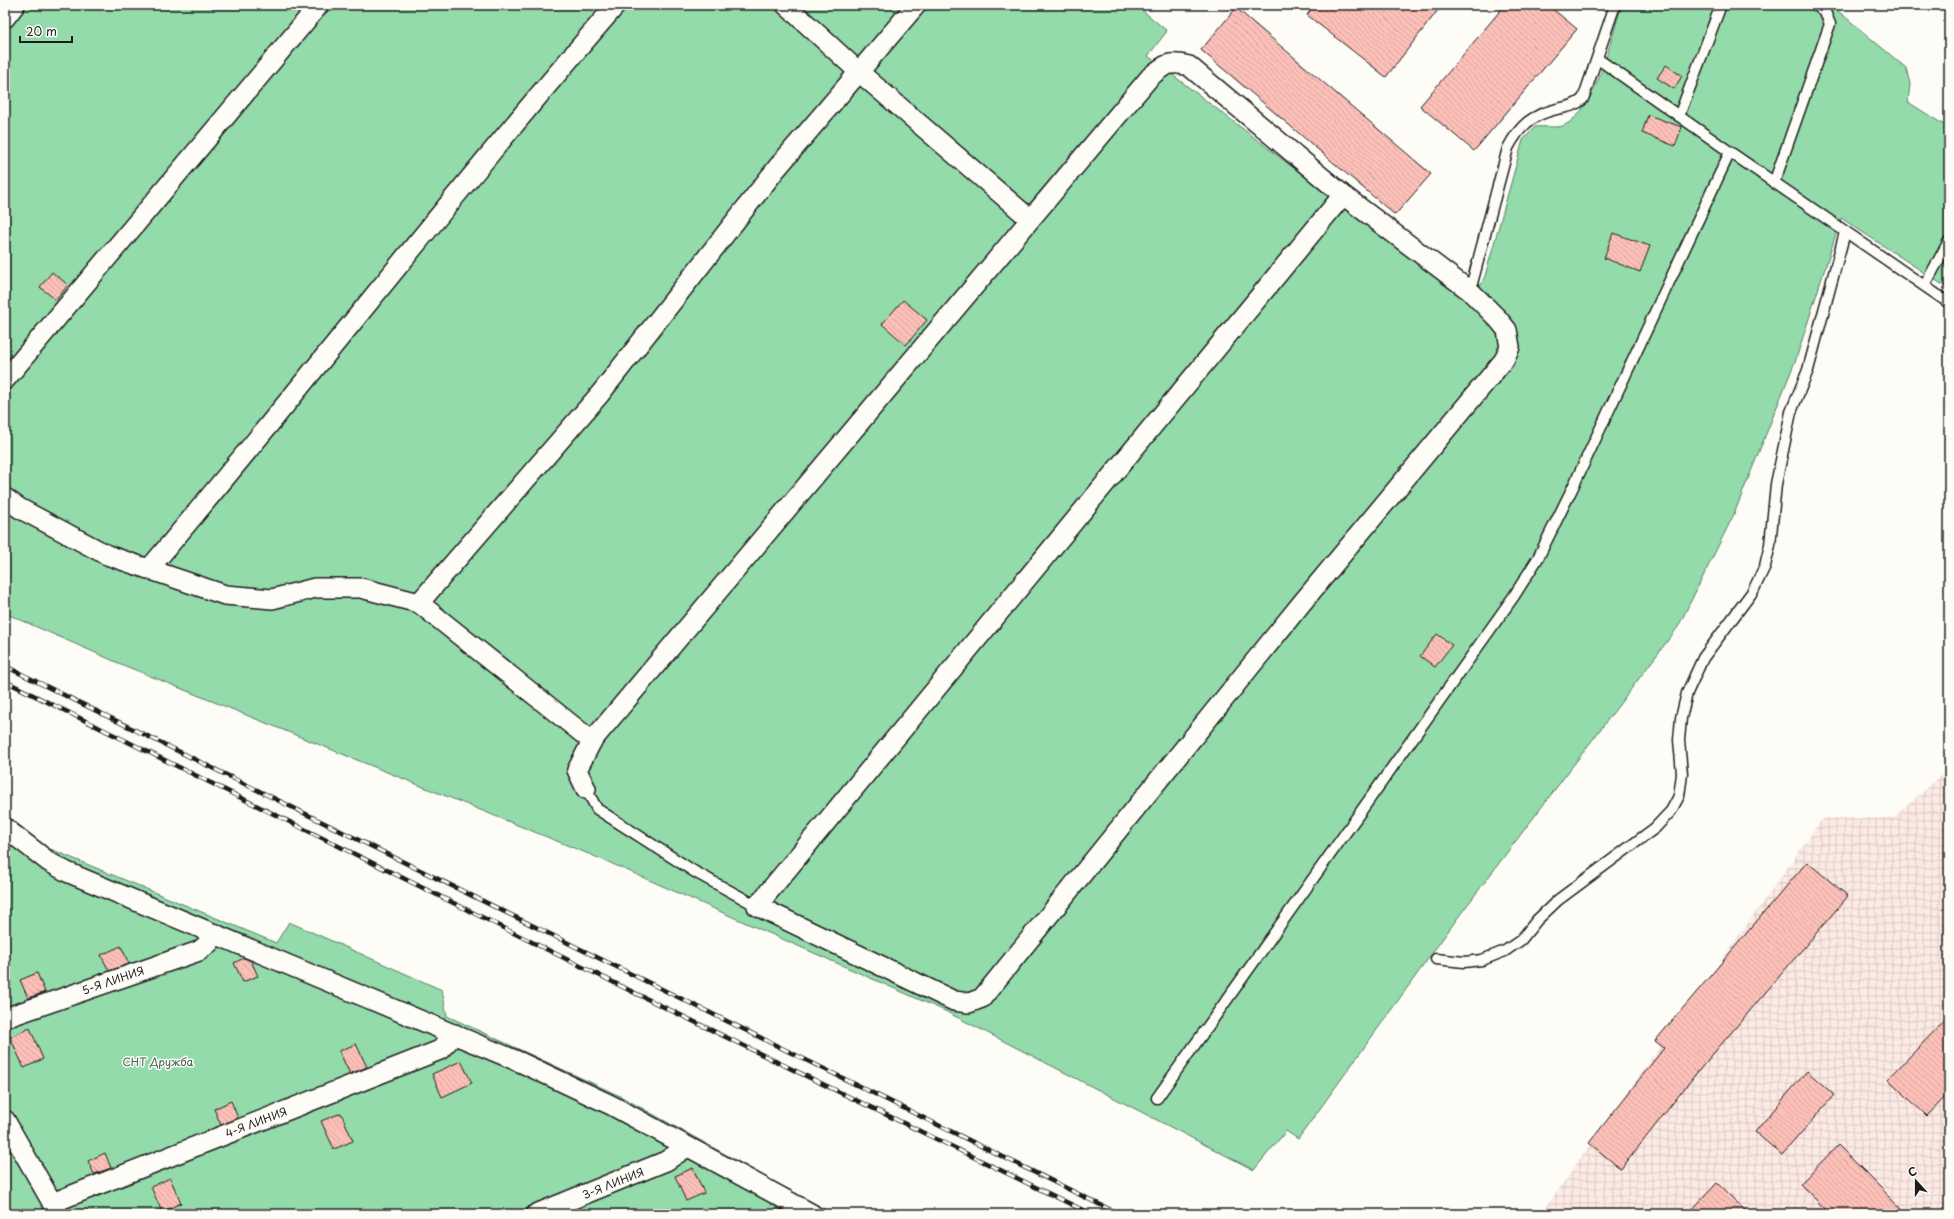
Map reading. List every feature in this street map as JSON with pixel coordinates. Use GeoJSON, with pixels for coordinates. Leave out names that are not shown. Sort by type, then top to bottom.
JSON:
{"type":"FeatureCollection","features":[{"type":"Feature","properties":{"kind":"street"},"geometry":{"type":"LineString","coordinates":[[5,18],[15,5]]}},
{"type":"Feature","properties":{"kind":"street"},"geometry":{"type":"LineString","coordinates":[[5,380],[319,5]]}},
{"type":"Feature","properties":{"kind":"street"},"geometry":{"type":"LineString","coordinates":[[149,569],[236,466],[526,109],[616,5]]}},
{"type":"Feature","properties":{"kind":"street"},"geometry":{"type":"LineString","coordinates":[[786,5],[859,72],[1030,218]]}},
{"type":"Feature","properties":{"kind":"street"},"geometry":{"type":"LineString","coordinates":[[419,603],[600,394],[777,168],[916,5]]}},
{"type":"Feature","properties":{"kind":"street"},"geometry":{"type":"LineString","coordinates":[[586,789],[577,770],[592,741],[1150,77],[1163,66],[1176,62],[1189,66],[1343,195],[1470,291],[1507,330],[1510,347],[1504,360],[1301,604],[982,998],[969,1003],[954,1001],[757,906],[1343,195]]}},
{"type":"Feature","properties":{"kind":"street"},"geometry":{"type":"LineString","coordinates":[[5,498],[19,508],[107,555],[225,595],[272,599],[314,588],[361,588],[419,603],[592,741]]}},
{"type":"Feature","properties":{"kind":"street"},"geometry":{"type":"LineString","coordinates":[[5,828],[49,862],[67,872],[522,1062],[611,1106],[812,1214]]}},
{"type":"Feature","properties":{"kind":"street","name":"5-Я ЛИНИЯ"},"geometry":{"type":"LineString","coordinates":[[5,1018],[199,951],[209,943],[216,934]]}},
{"type":"Feature","properties":{"kind":"street","name":"4-Я ЛИНИЯ"},"geometry":{"type":"LineString","coordinates":[[55,1208],[440,1050],[455,1034]]}},
{"type":"Feature","properties":{"kind":"street"},"geometry":{"type":"LineString","coordinates":[[5,1120],[55,1208]]}},
{"type":"Feature","properties":{"kind":"street","name":"3-Я ЛИНИЯ"},"geometry":{"type":"LineString","coordinates":[[536,1214],[666,1161],[687,1147]]}},
{"type":"Feature","properties":{"kind":"lane"},"geometry":{"type":"LineString","coordinates":[[1470,291],[1508,148],[1516,132],[1530,119],[1546,112],[1577,104],[1583,99],[1598,59],[1615,5]]}},
{"type":"Feature","properties":{"kind":"lane"},"geometry":{"type":"LineString","coordinates":[[1679,116],[1721,5]]}},
{"type":"Feature","properties":{"kind":"lane"},"geometry":{"type":"LineString","coordinates":[[1774,183],[1830,24],[1825,12],[1816,5]]}},
{"type":"Feature","properties":{"kind":"lane"},"geometry":{"type":"LineString","coordinates":[[1598,59],[1774,183],[1925,285],[1949,303]]}},
{"type":"Feature","properties":{"kind":"lane"},"geometry":{"type":"LineString","coordinates":[[1157,1098],[1514,596],[1538,558],[1572,489],[1730,152]]}},
{"type":"Feature","properties":{"kind":"lane"},"geometry":{"type":"LineString","coordinates":[[1436,959],[1464,962],[1482,960],[1505,951],[1521,940],[1558,900],[1655,828],[1671,811],[1679,796],[1682,774],[1680,740],[1681,718],[1687,693],[1702,658],[1753,591],[1765,566],[1770,545],[1776,484],[1791,412],[1808,370],[1845,232]]}},
{"type":"Feature","properties":{"kind":"lane"},"geometry":{"type":"LineString","coordinates":[[1925,285],[1949,241]]}},
{"type":"Feature","properties":{"kind":"lane"},"geometry":{"type":"LineString","coordinates":[[586,789],[597,809],[694,872],[757,906]]}},
{"type":"Feature","properties":{"kind":"shaded area"},"geometry":{"type":"Polygon","coordinates":[[[1949,769],[1949,1214],[1541,1214],[1823,818],[1893,818],[1949,769]]]}},
{"type":"Feature","properties":{"kind":"green space"},"geometry":{"type":"Polygon","coordinates":[[[5,5],[1136,5],[1167,31],[1148,56],[1472,305],[1485,276],[1523,140],[1535,127],[1563,126],[1575,118],[1585,105],[1601,72],[1622,5],[1831,5],[1906,68],[1910,84],[1908,102],[1949,128],[1949,289],[1841,218],[1796,359],[1734,514],[1678,627],[1459,916],[1298,1139],[1286,1131],[1254,1170],[945,1011],[606,861],[123,665],[5,613],[5,5]]]}},
{"type":"Feature","properties":{"kind":"green space","name":"СНТ Дружба"},"geometry":{"type":"Polygon","coordinates":[[[5,814],[48,848],[276,943],[289,922],[442,990],[447,1016],[620,1096],[833,1214],[5,1214],[5,814]]]}},
{"type":"Feature","properties":{"kind":"building"},"geometry":{"type":"Polygon","coordinates":[[[1314,5],[1442,5],[1386,77],[1307,15],[1314,5]]]}},
{"type":"Feature","properties":{"kind":"building"},"geometry":{"type":"Polygon","coordinates":[[[1505,5],[1548,5],[1577,29],[1474,151],[1420,106],[1505,5]]]}},
{"type":"Feature","properties":{"kind":"building"},"geometry":{"type":"Polygon","coordinates":[[[1236,8],[1431,174],[1395,215],[1201,50],[1236,8]]]}},
{"type":"Feature","properties":{"kind":"building"},"geometry":{"type":"Polygon","coordinates":[[[1666,65],[1682,76],[1674,89],[1657,78],[1666,65]]]}},
{"type":"Feature","properties":{"kind":"building"},"geometry":{"type":"Polygon","coordinates":[[[1648,115],[1682,127],[1675,146],[1642,133],[1648,115]]]}},
{"type":"Feature","properties":{"kind":"building"},"geometry":{"type":"Polygon","coordinates":[[[1613,233],[1650,246],[1640,272],[1604,258],[1613,233]]]}},
{"type":"Feature","properties":{"kind":"building"},"geometry":{"type":"Polygon","coordinates":[[[52,272],[68,285],[56,300],[40,287],[52,272]]]}},
{"type":"Feature","properties":{"kind":"building"},"geometry":{"type":"Polygon","coordinates":[[[903,300],[927,320],[906,345],[882,324],[903,300]]]}},
{"type":"Feature","properties":{"kind":"building"},"geometry":{"type":"Polygon","coordinates":[[[1437,634],[1452,645],[1435,667],[1420,656],[1437,634]]]}},
{"type":"Feature","properties":{"kind":"building"},"geometry":{"type":"Polygon","coordinates":[[[1807,862],[1848,896],[1695,1075],[1621,1169],[1589,1143],[1664,1048],[1655,1041],[1807,862]]]}},
{"type":"Feature","properties":{"kind":"building"},"geometry":{"type":"Polygon","coordinates":[[[121,946],[129,964],[109,971],[101,955],[121,946]]]}},
{"type":"Feature","properties":{"kind":"building"},"geometry":{"type":"Polygon","coordinates":[[[244,958],[251,961],[258,976],[243,982],[234,963],[244,958]]]}},
{"type":"Feature","properties":{"kind":"building"},"geometry":{"type":"Polygon","coordinates":[[[37,973],[45,992],[28,998],[20,980],[37,973]]]}},
{"type":"Feature","properties":{"kind":"building"},"geometry":{"type":"Polygon","coordinates":[[[1949,1016],[1949,1093],[1927,1116],[1888,1079],[1949,1016]]]}},
{"type":"Feature","properties":{"kind":"building"},"geometry":{"type":"Polygon","coordinates":[[[30,1028],[43,1059],[24,1068],[10,1037],[30,1028]]]}},
{"type":"Feature","properties":{"kind":"building"},"geometry":{"type":"Polygon","coordinates":[[[356,1044],[367,1067],[350,1074],[339,1051],[356,1044]]]}},
{"type":"Feature","properties":{"kind":"building"},"geometry":{"type":"Polygon","coordinates":[[[461,1061],[472,1083],[442,1097],[432,1074],[461,1061]]]}},
{"type":"Feature","properties":{"kind":"building"},"geometry":{"type":"Polygon","coordinates":[[[1807,1071],[1834,1095],[1782,1155],[1755,1132],[1807,1071]]]}},
{"type":"Feature","properties":{"kind":"building"},"geometry":{"type":"Polygon","coordinates":[[[231,1101],[238,1118],[221,1125],[214,1109],[231,1101]]]}},
{"type":"Feature","properties":{"kind":"building"},"geometry":{"type":"Polygon","coordinates":[[[341,1113],[353,1141],[334,1149],[321,1121],[341,1113]]]}},
{"type":"Feature","properties":{"kind":"building"},"geometry":{"type":"Polygon","coordinates":[[[1838,1145],[1907,1214],[1830,1214],[1800,1184],[1838,1145]]]}},
{"type":"Feature","properties":{"kind":"building"},"geometry":{"type":"Polygon","coordinates":[[[105,1153],[111,1168],[94,1174],[88,1161],[105,1153]]]}},
{"type":"Feature","properties":{"kind":"building"},"geometry":{"type":"Polygon","coordinates":[[[693,1168],[704,1193],[686,1201],[675,1176],[693,1168]]]}},
{"type":"Feature","properties":{"kind":"building"},"geometry":{"type":"Polygon","coordinates":[[[170,1178],[181,1203],[162,1212],[151,1187],[170,1178]]]}},
{"type":"Feature","properties":{"kind":"building"},"geometry":{"type":"Polygon","coordinates":[[[1717,1183],[1749,1214],[1688,1214],[1717,1183]]]}},
{"type":"Feature","properties":{"kind":"railway"},"geometry":{"type":"LineString","coordinates":[[5,666],[1119,1214]]}},
{"type":"Feature","properties":{"kind":"railway"},"geometry":{"type":"LineString","coordinates":[[5,681],[637,994],[1091,1214]]}}]}
